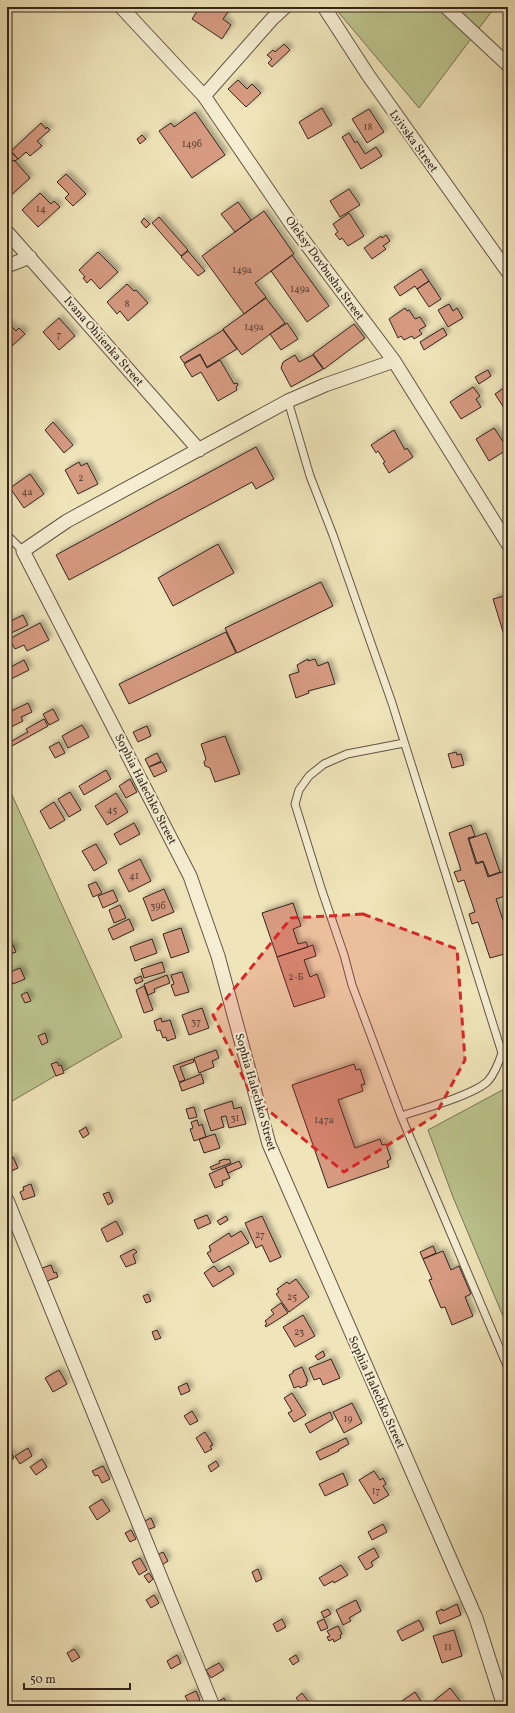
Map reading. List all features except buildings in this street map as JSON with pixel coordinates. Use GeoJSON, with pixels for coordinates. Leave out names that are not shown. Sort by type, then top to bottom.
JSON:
{"type":"FeatureCollection","features":[{"type":"Feature","properties":{"kind":"street","name":"Oleksy Dovbusha Street"},"geometry":{"type":"LineString","coordinates":[[121,7],[204,96],[292,225],[394,361],[507,539]]}},
{"type":"Feature","properties":{"kind":"street"},"geometry":{"type":"LineString","coordinates":[[204,96],[285,7]]}},
{"type":"Feature","properties":{"kind":"street","name":"Lvivska Street"},"geometry":{"type":"LineString","coordinates":[[324,7],[368,75],[508,272]]}},
{"type":"Feature","properties":{"kind":"street"},"geometry":{"type":"LineString","coordinates":[[446,7],[508,65]]}},
{"type":"Feature","properties":{"kind":"street","name":"Ivana Ohiienka Street"},"geometry":{"type":"LineString","coordinates":[[7,232],[199,450]]}},
{"type":"Feature","properties":{"kind":"street"},"geometry":{"type":"LineString","coordinates":[[7,266],[30,257]]}},
{"type":"Feature","properties":{"kind":"street"},"geometry":{"type":"LineString","coordinates":[[23,551],[67,521],[288,401],[332,382],[394,361]]}},
{"type":"Feature","properties":{"kind":"street","name":"Sophia Halechko Street"},"geometry":{"type":"LineString","coordinates":[[23,551],[190,876],[218,956],[269,1144],[476,1618],[504,1706]]}},
{"type":"Feature","properties":{"kind":"street"},"geometry":{"type":"LineString","coordinates":[[7,1200],[213,1706]]}},
{"type":"Feature","properties":{"kind":"lane"},"geometry":{"type":"LineString","coordinates":[[288,401],[310,476],[392,703],[502,1053],[495,1071],[488,1081],[474,1090],[401,1116]]}},
{"type":"Feature","properties":{"kind":"lane"},"geometry":{"type":"LineString","coordinates":[[7,535],[23,551]]}},
{"type":"Feature","properties":{"kind":"lane"},"geometry":{"type":"LineString","coordinates":[[404,743],[347,754],[324,764],[309,776],[299,790],[295,804],[344,955],[352,985],[401,1116],[508,1368]]}},
{"type":"Feature","properties":{"kind":"highlighted area"},"geometry":{"type":"Polygon","coordinates":[[[363,914],[457,949],[465,1060],[435,1116],[344,1172],[253,1098],[213,1015],[291,918],[363,914]]]}},
{"type":"Feature","properties":{"kind":"green space"},"geometry":{"type":"Polygon","coordinates":[[[334,7],[495,7],[419,108],[334,7]]]}},
{"type":"Feature","properties":{"kind":"green space"},"geometry":{"type":"Polygon","coordinates":[[[7,784],[122,1037],[7,1104],[7,784]]]}},
{"type":"Feature","properties":{"kind":"green space"},"geometry":{"type":"Polygon","coordinates":[[[508,1087],[508,1328],[453,1197],[428,1130],[508,1087]]]}}]}
